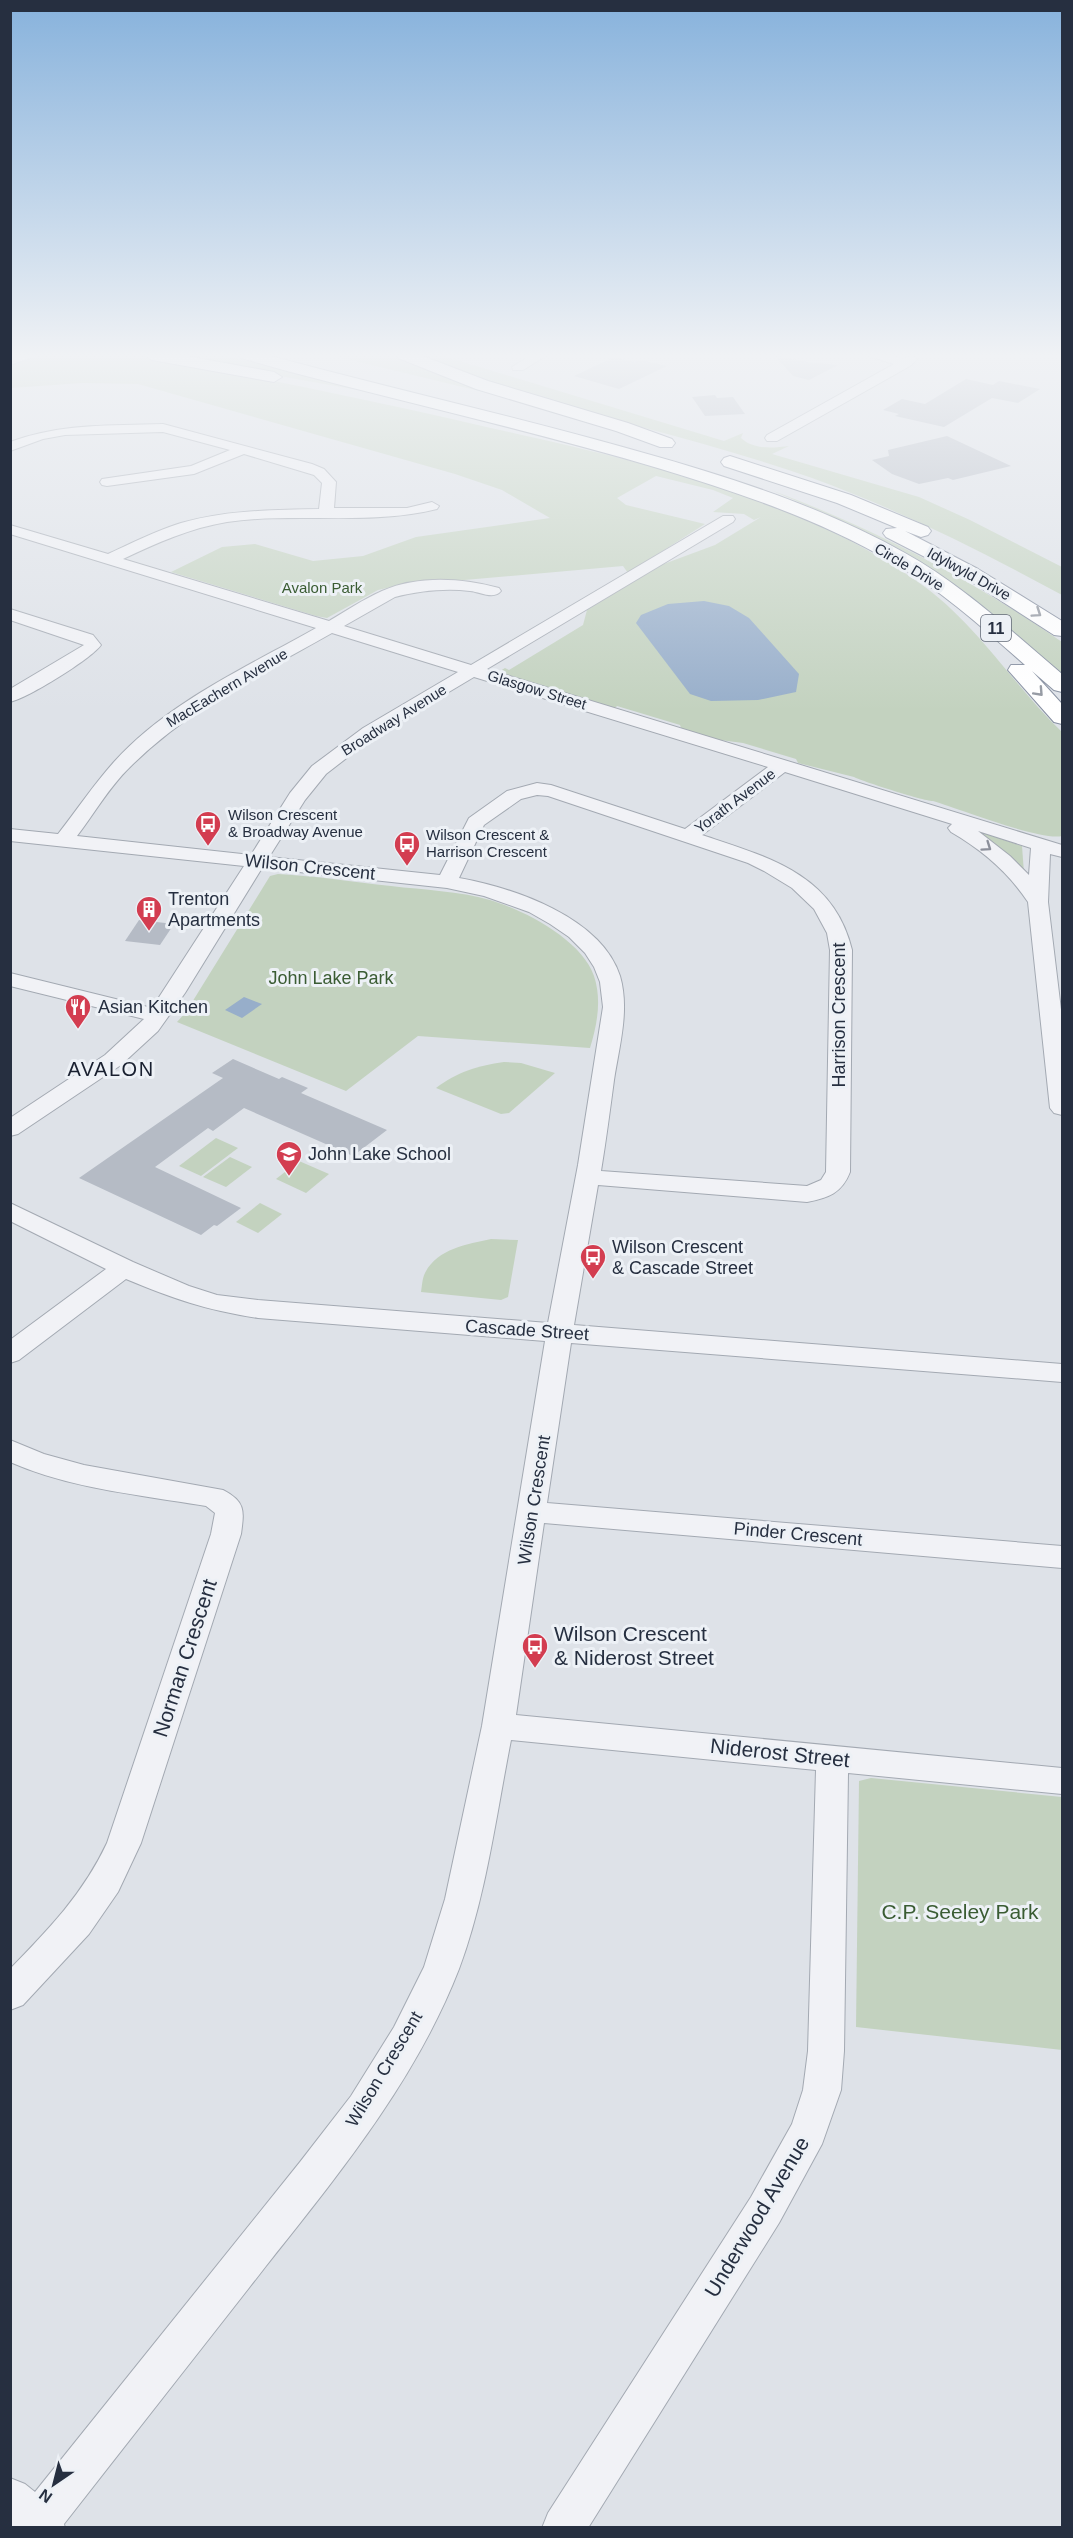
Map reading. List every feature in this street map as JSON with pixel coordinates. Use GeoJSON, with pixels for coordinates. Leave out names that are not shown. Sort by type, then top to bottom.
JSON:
{"type":"FeatureCollection","features":[{"type":"Feature","properties":{"kind":"main road","name":"Circle Drive"},"geometry":{"type":"LineString","coordinates":[[695,473],[766,496],[841,528],[900,558],[959,596],[1062,685]]}},
{"type":"Feature","properties":{"kind":"main road","name":"Idylwyld Drive"},"geometry":{"type":"LineString","coordinates":[[731,473],[808,499],[908,540],[971,573],[1062,630]]}},
{"type":"Feature","properties":{"kind":"main road","name":"Circle Drive"},"geometry":{"type":"LineString","coordinates":[[769,473],[901,521],[963,550],[1014,578]]}},
{"type":"Feature","properties":{"kind":"main road"},"geometry":{"type":"LineString","coordinates":[[926,576],[928,582],[980,627],[1062,717]]}},
{"type":"Feature","properties":{"kind":"street"},"geometry":{"type":"LineString","coordinates":[[107,482],[169,473]]}},
{"type":"Feature","properties":{"kind":"street"},"geometry":{"type":"LineString","coordinates":[[319,473],[329,482],[332,518]]}},
{"type":"Feature","properties":{"kind":"street"},"geometry":{"type":"LineString","coordinates":[[110,559],[195,524],[244,516],[332,518],[407,512],[432,506]]}},
{"type":"Feature","properties":{"kind":"street","name":"Broadway Avenue"},"geometry":{"type":"LineString","coordinates":[[10,1129],[113,1060],[144,1032],[157,1016],[297,797],[319,770],[369,732],[476,671],[728,519]]}},
{"type":"Feature","properties":{"kind":"street","name":"Glasgow Street"},"geometry":{"type":"LineString","coordinates":[[14,532],[110,559],[1062,852]]}},
{"type":"Feature","properties":{"kind":"street","name":"MacEachern Avenue"},"geometry":{"type":"LineString","coordinates":[[63,841],[121,765],[146,740],[198,702],[389,594],[403,590],[459,585],[493,591]]}},
{"type":"Feature","properties":{"kind":"street"},"geometry":{"type":"LineString","coordinates":[[10,614],[87,639],[93,645],[85,653],[10,697]]}},
{"type":"Feature","properties":{"kind":"street","name":"Yorath Avenue"},"geometry":{"type":"LineString","coordinates":[[689,836],[782,765]]}},
{"type":"Feature","properties":{"kind":"street","name":"Harrison Crescent"},"geometry":{"type":"LineString","coordinates":[[447,882],[476,822],[514,795],[528,790],[551,791],[755,859],[780,871],[809,891],[828,910],[838,931],[841,950],[838,1172],[834,1185],[825,1191],[807,1194],[587,1177]]}},
{"type":"Feature","properties":{"kind":"street"},"geometry":{"type":"LineString","coordinates":[[918,807],[969,834],[999,855],[1020,875],[1038,902]]}},
{"type":"Feature","properties":{"kind":"street","name":"Wilson Crescent"},"geometry":{"type":"LineString","coordinates":[[10,835],[447,882],[486,890],[517,900],[549,915],[574,932],[594,950],[606,968],[611,983],[614,1007],[498,1726],[462,1899],[441,1969],[407,2039],[363,2108],[314,2175],[31,2519]]}},
{"type":"Feature","properties":{"kind":"street"},"geometry":{"type":"LineString","coordinates":[[1041,845],[1038,902],[1062,1108]]}},
{"type":"Feature","properties":{"kind":"street"},"geometry":{"type":"LineString","coordinates":[[10,979],[157,1016]]}},
{"type":"Feature","properties":{"kind":"street","name":"Cascade Street"},"geometry":{"type":"LineString","coordinates":[[10,1211],[124,1268],[180,1292],[215,1303],[258,1309],[1062,1373]]}},
{"type":"Feature","properties":{"kind":"street"},"geometry":{"type":"LineString","coordinates":[[10,1354],[124,1268]]}},
{"type":"Feature","properties":{"kind":"street","name":"Norman Crescent"},"geometry":{"type":"LineString","coordinates":[[10,1450],[46,1466],[79,1475],[213,1497],[226,1504],[229,1513],[226,1534],[124,1842],[110,1872],[78,1923],[10,1994]]}},
{"type":"Feature","properties":{"kind":"street","name":"Pinder Crescent"},"geometry":{"type":"LineString","coordinates":[[533,1512],[1062,1557]]}},
{"type":"Feature","properties":{"kind":"street","name":"Niderost Street"},"geometry":{"type":"LineString","coordinates":[[498,1726],[1062,1781]]}},
{"type":"Feature","properties":{"kind":"street","name":"Underwood Avenue"},"geometry":{"type":"LineString","coordinates":[[563,2528],[765,2210],[809,2131],[822,2090],[826,2051],[832,1760]]}},
{"type":"Feature","properties":{"kind":"green space","name":"Avalon Park"},"geometry":{"type":"Polygon","coordinates":[[[453,473],[676,473],[752,498],[810,521],[865,549],[939,598],[976,634],[1062,732],[1062,836],[1036,834],[854,777],[798,763],[796,759],[743,743],[720,740],[682,730],[680,725],[617,706],[615,708],[501,673],[500,671],[505,668],[509,670],[583,625],[587,610],[661,565],[715,545],[761,517],[754,520],[744,514],[713,512],[733,498],[713,490],[656,476],[617,498],[626,505],[705,524],[628,573],[623,566],[396,586],[378,590],[327,618],[171,572],[222,547],[255,544],[313,561],[363,556],[416,537],[550,518],[502,490],[453,473]]]}},
{"type":"Feature","properties":{"kind":"green space"},"geometry":{"type":"Polygon","coordinates":[[[799,473],[838,473],[919,497],[970,520],[1062,567],[1062,595],[940,532],[799,473]]]}},
{"type":"Feature","properties":{"kind":"green space"},"geometry":{"type":"Polygon","coordinates":[[[771,490],[848,521],[921,557],[1028,619],[1062,642],[1062,673],[972,598],[915,558],[862,530],[771,490]]]}},
{"type":"Feature","properties":{"kind":"green space"},"geometry":{"type":"Polygon","coordinates":[[[971,829],[1022,846],[1024,873],[971,829]]]}},
{"type":"Feature","properties":{"kind":"green space","name":"John Lake Park"},"geometry":{"type":"Polygon","coordinates":[[[278,874],[466,895],[490,900],[535,919],[577,950],[594,976],[598,994],[598,1012],[590,1048],[418,1036],[346,1091],[177,1022],[186,1012],[270,876],[278,874]]]}},
{"type":"Feature","properties":{"kind":"green space"},"geometry":{"type":"Polygon","coordinates":[[[504,1062],[521,1063],[555,1073],[509,1113],[501,1114],[436,1088],[468,1070],[504,1062]]]}},
{"type":"Feature","properties":{"kind":"green space"},"geometry":{"type":"Polygon","coordinates":[[[216,1138],[238,1148],[201,1176],[179,1166],[216,1138]]]}},
{"type":"Feature","properties":{"kind":"green space"},"geometry":{"type":"Polygon","coordinates":[[[230,1157],[252,1167],[226,1187],[203,1177],[230,1157]]]}},
{"type":"Feature","properties":{"kind":"green space"},"geometry":{"type":"Polygon","coordinates":[[[299,1161],[329,1174],[306,1193],[276,1179],[299,1161]]]}},
{"type":"Feature","properties":{"kind":"green space"},"geometry":{"type":"Polygon","coordinates":[[[260,1203],[282,1214],[258,1233],[236,1222],[260,1203]]]}},
{"type":"Feature","properties":{"kind":"green space"},"geometry":{"type":"Polygon","coordinates":[[[491,1239],[518,1240],[508,1297],[501,1300],[421,1292],[425,1273],[437,1258],[454,1249],[491,1239]]]}},
{"type":"Feature","properties":{"kind":"green space","name":"C.P. Seeley Park"},"geometry":{"type":"Polygon","coordinates":[[[871,1778],[1062,1797],[1062,2050],[856,2027],[859,1781],[871,1778]]]}},
{"type":"Feature","properties":{"kind":"water"},"geometry":{"type":"Polygon","coordinates":[[[704,601],[729,606],[749,618],[799,674],[796,692],[758,700],[711,701],[690,694],[636,623],[641,615],[668,604],[704,601]]]}},
{"type":"Feature","properties":{"kind":"water"},"geometry":{"type":"Polygon","coordinates":[[[244,997],[262,1004],[242,1018],[225,1010],[244,997]]]}},
{"type":"Feature","properties":{"kind":"building"},"geometry":{"type":"Polygon","coordinates":[[[980,473],[953,480],[948,478],[919,484],[892,474],[980,473]]]}},
{"type":"Feature","properties":{"kind":"building","name":"Trenton Apartments"},"geometry":{"type":"Polygon","coordinates":[[[139,920],[174,924],[160,945],[125,941],[139,920]]]}},
{"type":"Feature","properties":{"kind":"building","name":"John Lake School"},"geometry":{"type":"Polygon","coordinates":[[[233,1059],[279,1079],[282,1077],[308,1088],[301,1093],[387,1130],[353,1156],[244,1108],[213,1131],[208,1128],[155,1167],[241,1208],[201,1235],[79,1178],[223,1078],[212,1073],[233,1059]]]}},
{"type":"Feature","properties":{"kind":"place","name":"Wilson Crescent & Broadway Avenue"},"geometry":{"type":"Point","coordinates":[208,847]}},
{"type":"Feature","properties":{"kind":"place","name":"Wilson Crescent & Harrison Crescent"},"geometry":{"type":"Point","coordinates":[407,867]}},
{"type":"Feature","properties":{"kind":"place","name":"Trenton Apartments"},"geometry":{"type":"Point","coordinates":[149,932]}},
{"type":"Feature","properties":{"kind":"place","name":"Asian Kitchen"},"geometry":{"type":"Point","coordinates":[78,1030]}},
{"type":"Feature","properties":{"kind":"place","name":"John Lake School"},"geometry":{"type":"Point","coordinates":[289,1177]}},
{"type":"Feature","properties":{"kind":"place","name":"Wilson Crescent & Cascade Street"},"geometry":{"type":"Point","coordinates":[593,1280]}},
{"type":"Feature","properties":{"kind":"place","name":"Wilson Crescent & Niderost Street"},"geometry":{"type":"Point","coordinates":[535,1669]}},
{"type":"Feature","properties":{"kind":"district","name":"AVALON"},"geometry":{"type":"Point","coordinates":[111,1069]}}]}
